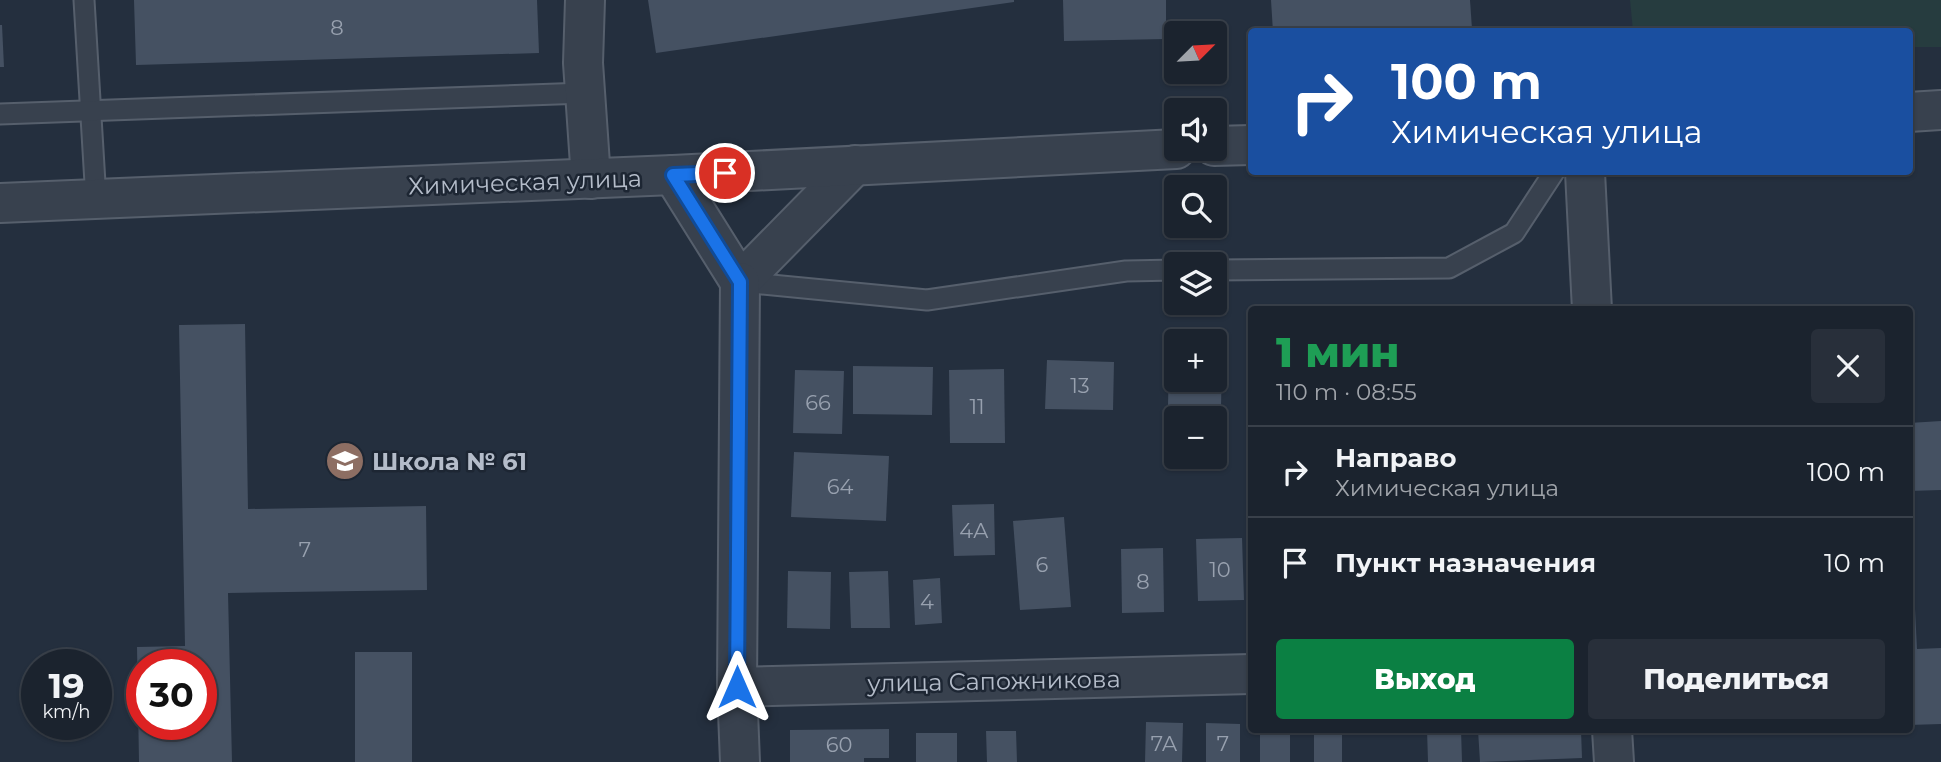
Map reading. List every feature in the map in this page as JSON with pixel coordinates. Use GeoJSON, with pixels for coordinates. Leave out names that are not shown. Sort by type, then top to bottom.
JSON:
{"type":"FeatureCollection","features":[{"type":"Feature","properties":{"kind":"street"},"geometry":{"type":"LineString","coordinates":[[585,0],[585,93],[591,179]]}},
{"type":"Feature","properties":{"kind":"street"},"geometry":{"type":"LineString","coordinates":[[1913,112],[1941,110]]}},
{"type":"Feature","properties":{"kind":"street"},"geometry":{"type":"LineString","coordinates":[[1227,146],[1248,145]]}},
{"type":"Feature","properties":{"kind":"street","name":"Химическая улица"},"geometry":{"type":"LineString","coordinates":[[0,203],[591,179],[1164,150]]}},
{"type":"Feature","properties":{"kind":"street"},"geometry":{"type":"LineString","coordinates":[[740,282],[855,166]]}},
{"type":"Feature","properties":{"kind":"street"},"geometry":{"type":"LineString","coordinates":[[673,175],[740,282],[737,687],[740,762]]}},
{"type":"Feature","properties":{"kind":"street"},"geometry":{"type":"LineString","coordinates":[[1585,175],[1592,306]]}},
{"type":"Feature","properties":{"kind":"street","name":"улица Сапожникова"},"geometry":{"type":"LineString","coordinates":[[737,687],[1248,674]]}},
{"type":"Feature","properties":{"kind":"street"},"geometry":{"type":"LineString","coordinates":[[1612,733],[1614,762]]}},
{"type":"Feature","properties":{"kind":"lane"},"geometry":{"type":"LineString","coordinates":[[83,0],[96,200]]}},
{"type":"Feature","properties":{"kind":"lane"},"geometry":{"type":"LineString","coordinates":[[0,114],[585,93]]}},
{"type":"Feature","properties":{"kind":"lane"},"geometry":{"type":"LineString","coordinates":[[1227,270],[1449,268],[1514,233],[1552,175]]}},
{"type":"Feature","properties":{"kind":"lane"},"geometry":{"type":"LineString","coordinates":[[740,282],[927,300],[1126,271],[1164,270]]}},
{"type":"Feature","properties":{"kind":"green space"},"geometry":{"type":"Polygon","coordinates":[[[1630,0],[1941,0],[1941,47],[1913,47],[1913,28],[1633,28],[1630,0]]]}},
{"type":"Feature","properties":{"kind":"building"},"geometry":{"type":"Polygon","coordinates":[[[134,0],[537,0],[539,53],[136,65],[134,0]]]}},
{"type":"Feature","properties":{"kind":"building"},"geometry":{"type":"Polygon","coordinates":[[[648,0],[1014,0],[1014,2],[656,53],[648,0]]]}},
{"type":"Feature","properties":{"kind":"building"},"geometry":{"type":"Polygon","coordinates":[[[1063,0],[1166,0],[1164,39],[1064,41],[1063,0]]]}},
{"type":"Feature","properties":{"kind":"building"},"geometry":{"type":"Polygon","coordinates":[[[1271,0],[1470,0],[1472,28],[1273,28],[1271,0]]]}},
{"type":"Feature","properties":{"kind":"building"},"geometry":{"type":"Polygon","coordinates":[[[2,25],[4,67],[0,67],[2,25]]]}},
{"type":"Feature","properties":{"kind":"building"},"geometry":{"type":"Polygon","coordinates":[[[245,324],[248,509],[426,506],[427,590],[228,593],[232,762],[139,762],[139,740],[217,740],[217,649],[137,649],[185,646],[179,325],[245,324]]]}},
{"type":"Feature","properties":{"kind":"building"},"geometry":{"type":"Polygon","coordinates":[[[1047,360],[1114,362],[1113,410],[1045,409],[1047,360]]]}},
{"type":"Feature","properties":{"kind":"building"},"geometry":{"type":"Polygon","coordinates":[[[853,366],[933,367],[932,415],[853,414],[853,366]]]}},
{"type":"Feature","properties":{"kind":"building"},"geometry":{"type":"Polygon","coordinates":[[[1004,369],[1005,443],[950,443],[949,370],[1004,369]]]}},
{"type":"Feature","properties":{"kind":"building"},"geometry":{"type":"Polygon","coordinates":[[[795,370],[844,371],[842,434],[793,433],[795,370]]]}},
{"type":"Feature","properties":{"kind":"building"},"geometry":{"type":"Polygon","coordinates":[[[1168,392],[1221,392],[1221,406],[1168,405],[1168,392]]]}},
{"type":"Feature","properties":{"kind":"building"},"geometry":{"type":"Polygon","coordinates":[[[1941,421],[1941,490],[1913,491],[1913,423],[1941,421]]]}},
{"type":"Feature","properties":{"kind":"building"},"geometry":{"type":"Polygon","coordinates":[[[794,452],[889,456],[886,521],[791,517],[794,452]]]}},
{"type":"Feature","properties":{"kind":"building"},"geometry":{"type":"Polygon","coordinates":[[[994,504],[995,555],[954,556],[952,505],[994,504]]]}},
{"type":"Feature","properties":{"kind":"building"},"geometry":{"type":"Polygon","coordinates":[[[1064,517],[1071,607],[1020,610],[1013,521],[1064,517]]]}},
{"type":"Feature","properties":{"kind":"building"},"geometry":{"type":"Polygon","coordinates":[[[1242,538],[1244,600],[1198,601],[1196,539],[1242,538]]]}},
{"type":"Feature","properties":{"kind":"building"},"geometry":{"type":"Polygon","coordinates":[[[1163,548],[1164,612],[1122,613],[1121,549],[1163,548]]]}},
{"type":"Feature","properties":{"kind":"building"},"geometry":{"type":"Polygon","coordinates":[[[1913,568],[1917,649],[1941,648],[1941,724],[1913,725],[1913,568]]]}},
{"type":"Feature","properties":{"kind":"building"},"geometry":{"type":"Polygon","coordinates":[[[788,571],[831,572],[830,629],[787,628],[788,571]]]}},
{"type":"Feature","properties":{"kind":"building"},"geometry":{"type":"Polygon","coordinates":[[[888,571],[890,628],[851,628],[849,572],[888,571]]]}},
{"type":"Feature","properties":{"kind":"building"},"geometry":{"type":"Polygon","coordinates":[[[940,578],[942,623],[915,625],[913,580],[940,578]]]}},
{"type":"Feature","properties":{"kind":"building"},"geometry":{"type":"Polygon","coordinates":[[[355,652],[412,652],[412,762],[355,762],[355,652]]]}},
{"type":"Feature","properties":{"kind":"building"},"geometry":{"type":"Polygon","coordinates":[[[1146,722],[1183,723],[1182,762],[1145,762],[1146,722]]]}},
{"type":"Feature","properties":{"kind":"building"},"geometry":{"type":"Polygon","coordinates":[[[1206,723],[1240,724],[1240,762],[1206,762],[1206,723]]]}},
{"type":"Feature","properties":{"kind":"building"},"geometry":{"type":"Polygon","coordinates":[[[889,729],[889,758],[864,758],[864,762],[790,762],[790,730],[889,729]]]}},
{"type":"Feature","properties":{"kind":"building"},"geometry":{"type":"Polygon","coordinates":[[[986,731],[1016,731],[1017,762],[987,762],[986,731]]]}},
{"type":"Feature","properties":{"kind":"building"},"geometry":{"type":"Polygon","coordinates":[[[916,733],[957,733],[957,762],[916,762],[916,733]]]}},
{"type":"Feature","properties":{"kind":"building"},"geometry":{"type":"Polygon","coordinates":[[[1260,733],[1290,733],[1290,762],[1260,762],[1260,733]]]}},
{"type":"Feature","properties":{"kind":"building"},"geometry":{"type":"Polygon","coordinates":[[[1314,733],[1342,733],[1342,762],[1314,762],[1314,733]]]}},
{"type":"Feature","properties":{"kind":"building"},"geometry":{"type":"Polygon","coordinates":[[[1427,733],[1461,733],[1462,762],[1428,762],[1427,733]]]}},
{"type":"Feature","properties":{"kind":"building"},"geometry":{"type":"Polygon","coordinates":[[[1478,733],[1581,733],[1582,758],[1480,762],[1478,733]]]}},
{"type":"Feature","properties":{"kind":"building"},"geometry":{"type":"Polygon","coordinates":[[[1692,733],[1735,733],[1692,735],[1692,733]]]}},
{"type":"Feature","properties":{"kind":"place","name":"Школа № 61"},"geometry":{"type":"Point","coordinates":[345,461]}},
{"type":"Feature","properties":{"kind":"route"},"geometry":{"type":"LineString","coordinates":[[725,173],[673,175],[740,282],[737,687]]}}]}
